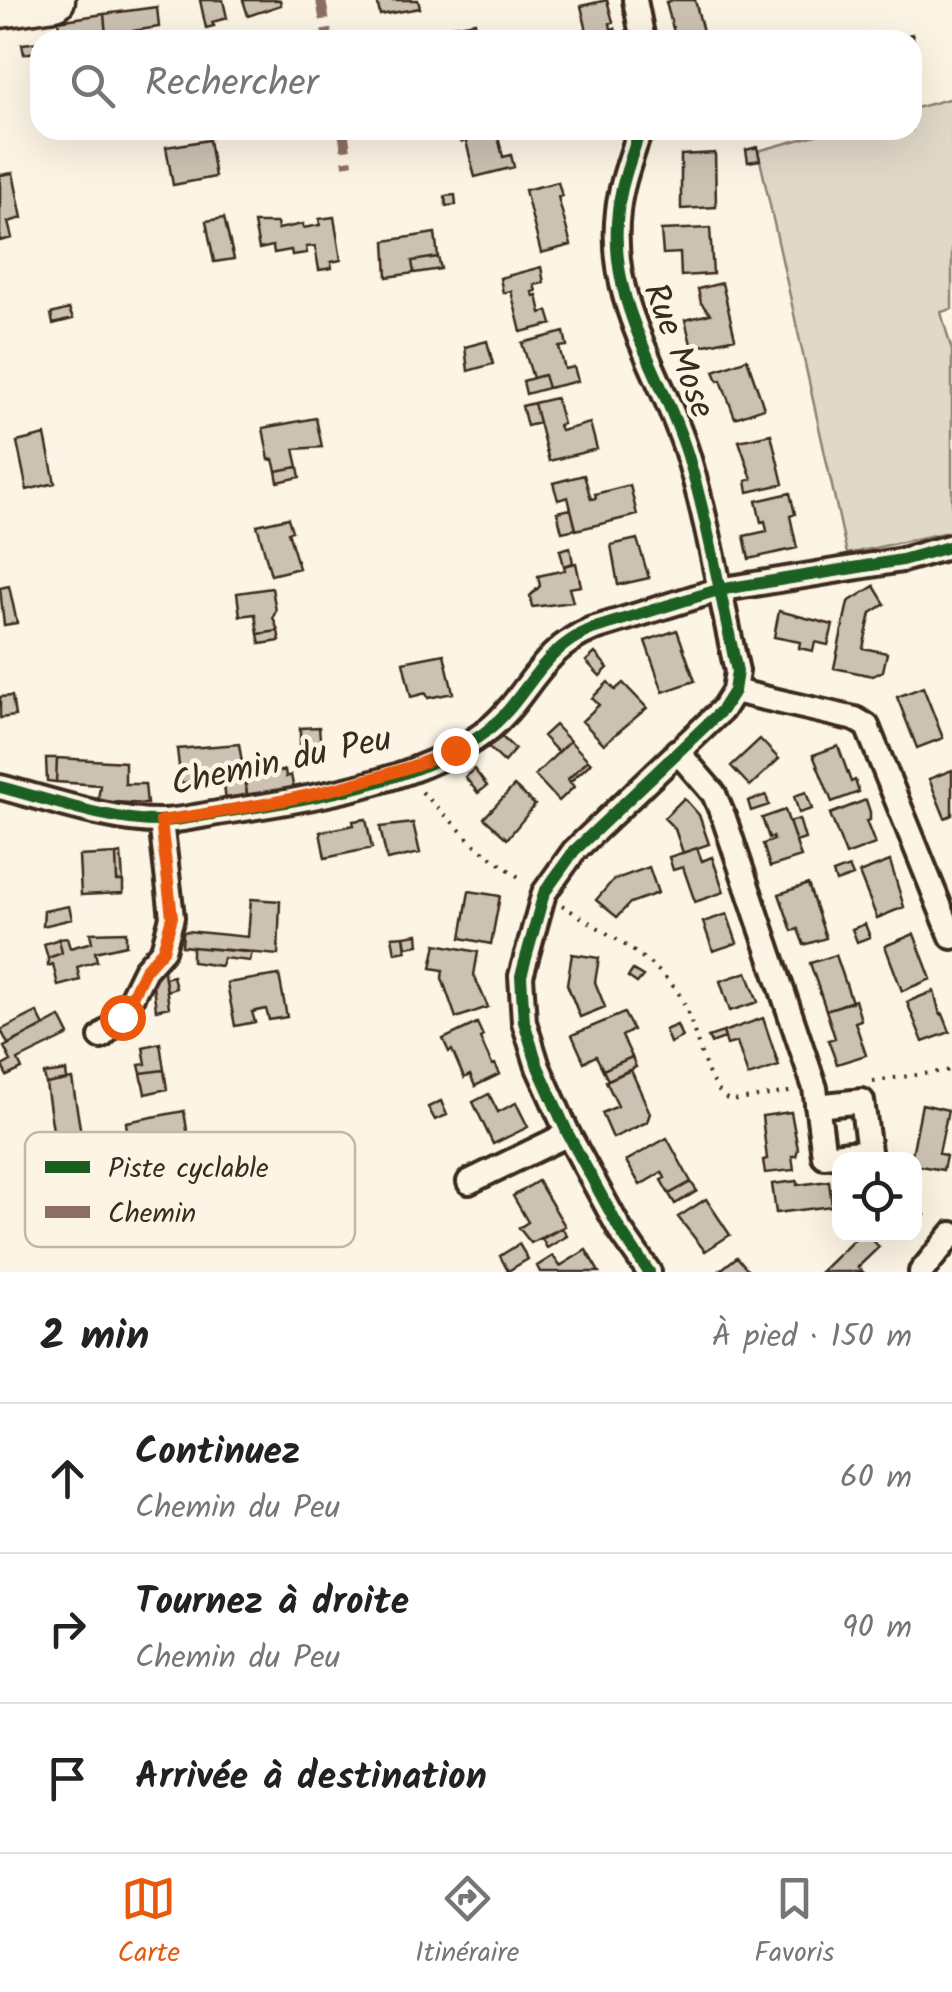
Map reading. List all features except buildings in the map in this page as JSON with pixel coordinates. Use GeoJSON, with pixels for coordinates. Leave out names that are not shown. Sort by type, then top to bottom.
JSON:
{"type":"FeatureCollection","features":[{"type":"Feature","properties":{"kind":"main road"},"geometry":{"type":"LineString","coordinates":[[0,8],[55,0]]}},
{"type":"Feature","properties":{"kind":"street"},"geometry":{"type":"LineString","coordinates":[[635,0],[641,30]]}},
{"type":"Feature","properties":{"kind":"street","name":"Rue Mose"},"geometry":{"type":"LineString","coordinates":[[637,140],[618,210],[619,276],[626,308],[672,406],[690,461],[737,671],[734,691]]}},
{"type":"Feature","properties":{"kind":"street","name":"Chemin du Peu"},"geometry":{"type":"LineString","coordinates":[[0,787],[101,812],[161,821],[339,790],[408,770],[486,732],[550,655],[574,636],[718,590],[902,560],[952,546]]}},
{"type":"Feature","properties":{"kind":"street"},"geometry":{"type":"LineString","coordinates":[[649,1272],[620,1230],[568,1134],[538,1067],[524,1022],[521,976],[544,893],[574,851],[722,710],[734,691],[855,719],[867,726],[952,937]]}},
{"type":"Feature","properties":{"kind":"street"},"geometry":{"type":"LineString","coordinates":[[677,751],[702,778],[719,806],[816,1097]]}},
{"type":"Feature","properties":{"kind":"street","name":"Chemin du Peu"},"geometry":{"type":"LineString","coordinates":[[101,1037],[122,1017],[145,970],[163,950],[172,917],[161,821]]}},
{"type":"Feature","properties":{"kind":"street"},"geometry":{"type":"LineString","coordinates":[[469,1182],[568,1134]]}},
{"type":"Feature","properties":{"kind":"street"},"geometry":{"type":"LineString","coordinates":[[921,1272],[952,1234]]}},
{"type":"Feature","properties":{"kind":"path"},"geometry":{"type":"LineString","coordinates":[[408,770],[426,797],[475,845],[665,977],[691,1017],[714,1089],[723,1099],[733,1102],[816,1097]]}},
{"type":"Feature","properties":{"kind":"path"},"geometry":{"type":"LineString","coordinates":[[871,1082],[952,1070]]}},
{"type":"Feature","properties":{"kind":"shaded area"},"geometry":{"type":"Polygon","coordinates":[[[952,98],[952,309],[941,312],[952,351],[952,531],[847,554],[758,151],[798,140],[922,140],[922,106],[952,98]]]}},
{"type":"Feature","properties":{"kind":"marked path"},"geometry":{"type":"LineString","coordinates":[[321,0],[326,30]]}},
{"type":"Feature","properties":{"kind":"marked path"},"geometry":{"type":"LineString","coordinates":[[344,140],[348,165]]}},
{"type":"Feature","properties":{"kind":"cycle path"},"geometry":{"type":"LineString","coordinates":[[637,140],[618,211],[621,277],[639,337],[688,456],[737,671],[734,691],[722,710],[574,851],[544,893],[521,976],[524,1022],[538,1067],[568,1134],[620,1230],[649,1272]]}},
{"type":"Feature","properties":{"kind":"cycle path"},"geometry":{"type":"LineString","coordinates":[[0,787],[145,821],[186,819],[359,787],[426,765],[484,733],[558,650],[592,629],[718,590],[902,560],[952,546]]}},
{"type":"Feature","properties":{"kind":"route"},"geometry":{"type":"LineString","coordinates":[[122,1017],[145,970],[163,950],[172,917],[161,821],[357,786],[455,750]]}}]}
